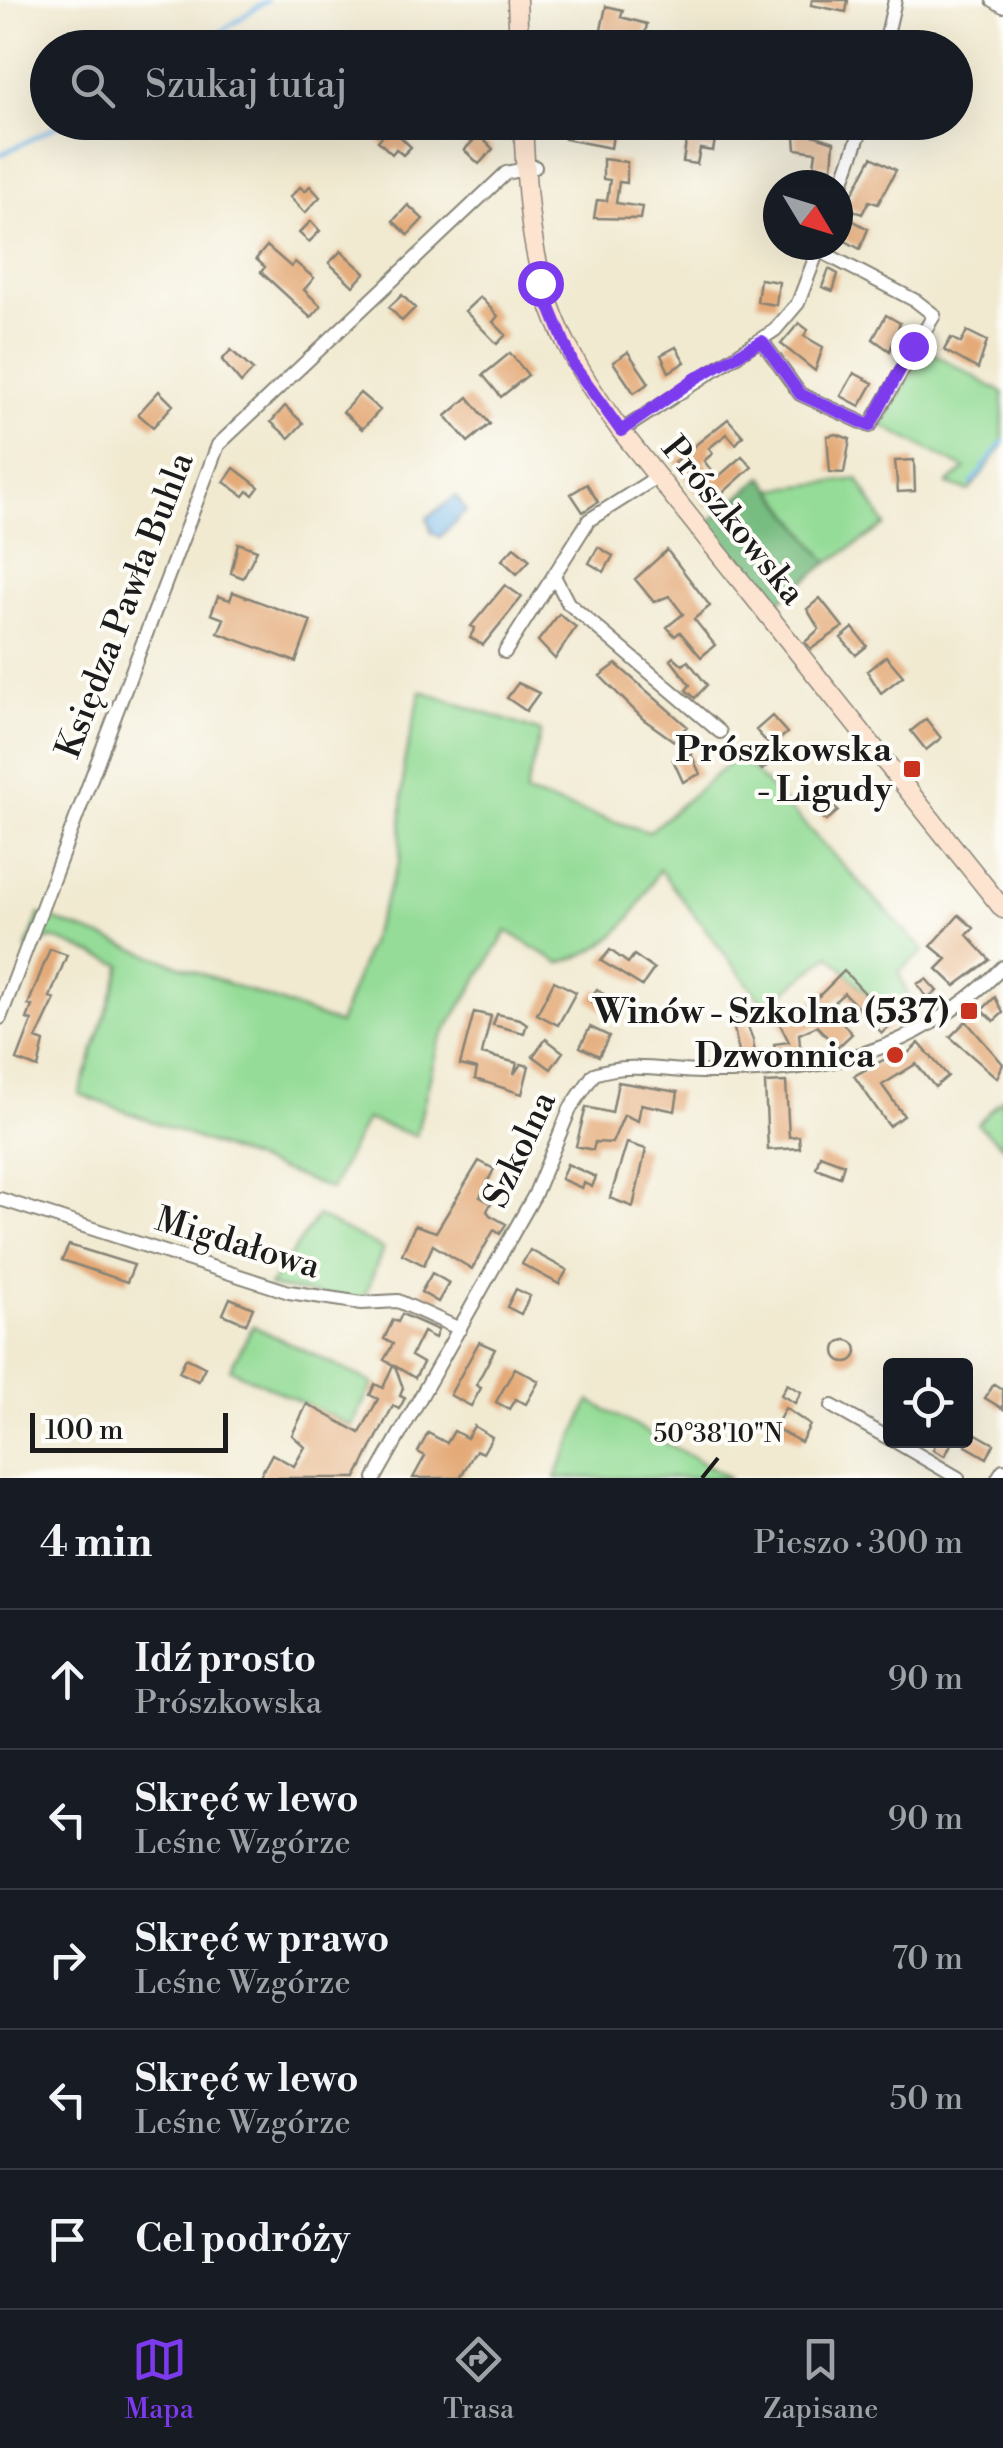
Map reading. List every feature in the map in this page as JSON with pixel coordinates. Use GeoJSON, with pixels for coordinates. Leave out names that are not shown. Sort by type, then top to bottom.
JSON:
{"type":"FeatureCollection","features":[{"type":"Feature","properties":{"kind":"main road"},"geometry":{"type":"LineString","coordinates":[[517,0],[518,30]]}},
{"type":"Feature","properties":{"kind":"main road","name":"Prószkowska"},"geometry":{"type":"LineString","coordinates":[[526,140],[531,236],[545,298],[574,366],[621,431],[1003,909]]}},
{"type":"Feature","properties":{"kind":"street"},"geometry":{"type":"LineString","coordinates":[[888,30],[896,0]]}},
{"type":"Feature","properties":{"kind":"street"},"geometry":{"type":"LineString","coordinates":[[992,0],[1003,6]]}},
{"type":"Feature","properties":{"kind":"street"},"geometry":{"type":"LineString","coordinates":[[847,170],[858,140]]}},
{"type":"Feature","properties":{"kind":"street","name":"Księdza Pawła Buhla"},"geometry":{"type":"LineString","coordinates":[[0,1018],[218,446],[506,172],[530,168]]}},
{"type":"Feature","properties":{"kind":"street"},"geometry":{"type":"LineString","coordinates":[[621,431],[696,378],[762,341],[798,303],[814,260]]}},
{"type":"Feature","properties":{"kind":"street"},"geometry":{"type":"LineString","coordinates":[[762,341],[800,394],[870,426],[934,315],[916,300],[841,260]]}},
{"type":"Feature","properties":{"kind":"street"},"geometry":{"type":"LineString","coordinates":[[505,652],[589,520],[658,477]]}},
{"type":"Feature","properties":{"kind":"street"},"geometry":{"type":"LineString","coordinates":[[554,576],[568,602],[720,732]]}},
{"type":"Feature","properties":{"kind":"street","name":"Szkolna"},"geometry":{"type":"LineString","coordinates":[[375,1478],[534,1196],[570,1109],[594,1074],[637,1067],[741,1072],[857,1058],[904,1040],[962,1006],[1003,968]]}},
{"type":"Feature","properties":{"kind":"street","name":"Migdałowa"},"geometry":{"type":"LineString","coordinates":[[0,1199],[279,1289],[322,1299],[398,1301],[460,1329]]}},
{"type":"Feature","properties":{"kind":"street"},"geometry":{"type":"LineString","coordinates":[[832,1406],[883,1435]]}},
{"type":"Feature","properties":{"kind":"street"},"geometry":{"type":"LineString","coordinates":[[906,1448],[958,1478]]}},
{"type":"Feature","properties":{"kind":"street"},"geometry":{"type":"LineString","coordinates":[[998,1478],[1003,1470]]}},
{"type":"Feature","properties":{"kind":"green space"},"geometry":{"type":"Polygon","coordinates":[[[926,349],[1003,393],[1003,445],[969,491],[947,484],[965,469],[881,425],[926,349]]]}},
{"type":"Feature","properties":{"kind":"green space"},"geometry":{"type":"Polygon","coordinates":[[[763,477],[828,563],[778,602],[700,529],[763,477]]]}},
{"type":"Feature","properties":{"kind":"green space"},"geometry":{"type":"Polygon","coordinates":[[[858,479],[885,525],[828,563],[773,489],[858,479]]]}},
{"type":"Feature","properties":{"kind":"green space"},"geometry":{"type":"Polygon","coordinates":[[[421,691],[541,732],[525,794],[649,832],[739,755],[924,951],[899,972],[920,1031],[907,1038],[830,955],[766,1007],[659,869],[621,929],[579,957],[559,963],[507,931],[438,1044],[416,1136],[366,1119],[331,1189],[79,1094],[122,965],[52,938],[26,949],[39,914],[339,1024],[400,860],[404,763],[421,691]]]}},
{"type":"Feature","properties":{"kind":"green space"},"geometry":{"type":"Polygon","coordinates":[[[1003,1098],[1003,1146],[977,1124],[1003,1098]]]}},
{"type":"Feature","properties":{"kind":"green space"},"geometry":{"type":"Polygon","coordinates":[[[317,1216],[383,1249],[362,1303],[269,1286],[317,1216]]]}},
{"type":"Feature","properties":{"kind":"green space"},"geometry":{"type":"Polygon","coordinates":[[[253,1326],[373,1383],[352,1426],[230,1369],[253,1326]]]}},
{"type":"Feature","properties":{"kind":"green space"},"geometry":{"type":"Polygon","coordinates":[[[590,1401],[730,1478],[555,1478],[590,1401]]]}},
{"type":"Feature","properties":{"kind":"water"},"geometry":{"type":"Polygon","coordinates":[[[456,496],[466,511],[440,537],[432,533],[427,518],[456,496]]]}},
{"type":"Feature","properties":{"kind":"building"},"geometry":{"type":"Polygon","coordinates":[[[812,0],[848,0],[846,12],[811,5],[812,0]]]}},
{"type":"Feature","properties":{"kind":"building"},"geometry":{"type":"Polygon","coordinates":[[[606,6],[623,10],[621,17],[647,24],[646,30],[601,30],[606,6]]]}},
{"type":"Feature","properties":{"kind":"building"},"geometry":{"type":"Polygon","coordinates":[[[404,140],[411,147],[403,155],[396,149],[392,154],[378,141],[404,140]]]}},
{"type":"Feature","properties":{"kind":"building"},"geometry":{"type":"Polygon","coordinates":[[[474,140],[484,140],[493,149],[479,164],[464,150],[474,140]]]}},
{"type":"Feature","properties":{"kind":"building"},"geometry":{"type":"Polygon","coordinates":[[[570,140],[612,140],[611,148],[570,140]]]}},
{"type":"Feature","properties":{"kind":"building"},"geometry":{"type":"Polygon","coordinates":[[[686,140],[715,140],[713,151],[700,149],[697,164],[683,162],[686,140]]]}},
{"type":"Feature","properties":{"kind":"building"},"geometry":{"type":"Polygon","coordinates":[[[795,140],[834,142],[832,168],[814,165],[816,152],[796,149],[795,140]]]}},
{"type":"Feature","properties":{"kind":"building"},"geometry":{"type":"Polygon","coordinates":[[[872,157],[896,170],[878,204],[869,201],[862,214],[853,210],[853,193],[872,157]]]}},
{"type":"Feature","properties":{"kind":"building"},"geometry":{"type":"Polygon","coordinates":[[[603,159],[627,162],[627,183],[619,182],[616,203],[642,207],[640,219],[594,218],[597,200],[607,201],[610,180],[603,179],[603,159]]]}},
{"type":"Feature","properties":{"kind":"building"},"geometry":{"type":"Polygon","coordinates":[[[310,186],[320,197],[305,213],[290,197],[300,187],[305,191],[310,186]]]}},
{"type":"Feature","properties":{"kind":"building"},"geometry":{"type":"Polygon","coordinates":[[[408,205],[423,219],[408,235],[393,221],[408,205]]]}},
{"type":"Feature","properties":{"kind":"building"},"geometry":{"type":"Polygon","coordinates":[[[311,221],[320,231],[309,242],[299,233],[311,221]]]}},
{"type":"Feature","properties":{"kind":"building"},"geometry":{"type":"Polygon","coordinates":[[[853,221],[868,229],[860,249],[853,245],[853,221]]]}},
{"type":"Feature","properties":{"kind":"building"},"geometry":{"type":"Polygon","coordinates":[[[267,246],[291,267],[295,262],[314,278],[304,290],[321,306],[311,318],[261,272],[265,267],[256,259],[267,246]]]}},
{"type":"Feature","properties":{"kind":"building"},"geometry":{"type":"Polygon","coordinates":[[[341,251],[365,273],[353,286],[329,263],[341,251]]]}},
{"type":"Feature","properties":{"kind":"building"},"geometry":{"type":"Polygon","coordinates":[[[829,269],[838,274],[833,291],[822,287],[829,269]]]}},
{"type":"Feature","properties":{"kind":"building"},"geometry":{"type":"Polygon","coordinates":[[[760,279],[779,282],[776,305],[757,302],[760,279]]]}},
{"type":"Feature","properties":{"kind":"building"},"geometry":{"type":"Polygon","coordinates":[[[402,295],[415,308],[402,321],[389,307],[402,295]]]}},
{"type":"Feature","properties":{"kind":"building"},"geometry":{"type":"Polygon","coordinates":[[[480,297],[498,316],[493,322],[506,335],[497,344],[465,311],[480,297]]]}},
{"type":"Feature","properties":{"kind":"building"},"geometry":{"type":"Polygon","coordinates":[[[886,315],[900,323],[890,351],[873,339],[886,315]]]}},
{"type":"Feature","properties":{"kind":"building"},"geometry":{"type":"Polygon","coordinates":[[[799,323],[808,330],[804,336],[823,347],[815,371],[781,344],[799,323]]]}},
{"type":"Feature","properties":{"kind":"building"},"geometry":{"type":"Polygon","coordinates":[[[967,331],[987,341],[978,369],[944,350],[951,338],[961,343],[967,331]]]}},
{"type":"Feature","properties":{"kind":"building"},"geometry":{"type":"Polygon","coordinates":[[[676,347],[685,362],[669,372],[661,355],[676,347]]]}},
{"type":"Feature","properties":{"kind":"building"},"geometry":{"type":"Polygon","coordinates":[[[231,350],[253,370],[241,383],[222,360],[231,350]]]}},
{"type":"Feature","properties":{"kind":"building"},"geometry":{"type":"Polygon","coordinates":[[[628,352],[649,383],[634,393],[613,362],[628,352]]]}},
{"type":"Feature","properties":{"kind":"building"},"geometry":{"type":"Polygon","coordinates":[[[510,353],[528,375],[501,397],[483,375],[510,353]]]}},
{"type":"Feature","properties":{"kind":"building"},"geometry":{"type":"Polygon","coordinates":[[[854,373],[873,383],[860,406],[841,396],[854,373]]]}},
{"type":"Feature","properties":{"kind":"building"},"geometry":{"type":"Polygon","coordinates":[[[159,391],[173,405],[153,427],[138,414],[159,391]]]}},
{"type":"Feature","properties":{"kind":"building"},"geometry":{"type":"Polygon","coordinates":[[[360,393],[380,410],[362,429],[343,412],[360,393]]]}},
{"type":"Feature","properties":{"kind":"building"},"geometry":{"type":"Polygon","coordinates":[[[468,397],[490,424],[468,442],[446,416],[468,397]]]}},
{"type":"Feature","properties":{"kind":"building"},"geometry":{"type":"Polygon","coordinates":[[[285,406],[303,423],[289,438],[271,422],[285,406]]]}},
{"type":"Feature","properties":{"kind":"building"},"geometry":{"type":"Polygon","coordinates":[[[728,419],[743,436],[736,444],[727,434],[709,448],[713,453],[704,461],[717,478],[742,456],[752,467],[707,507],[674,462],[728,419]]]}},
{"type":"Feature","properties":{"kind":"building"},"geometry":{"type":"Polygon","coordinates":[[[836,434],[850,439],[844,473],[830,472],[827,436],[836,434]]]}},
{"type":"Feature","properties":{"kind":"building"},"geometry":{"type":"Polygon","coordinates":[[[914,460],[915,491],[898,492],[895,461],[914,460]]]}},
{"type":"Feature","properties":{"kind":"building"},"geometry":{"type":"Polygon","coordinates":[[[234,468],[259,487],[253,495],[248,491],[244,496],[224,482],[234,468]]]}},
{"type":"Feature","properties":{"kind":"building"},"geometry":{"type":"Polygon","coordinates":[[[587,484],[598,502],[583,512],[571,494],[587,484]]]}},
{"type":"Feature","properties":{"kind":"building"},"geometry":{"type":"Polygon","coordinates":[[[238,543],[257,550],[243,578],[231,573],[238,543]]]}},
{"type":"Feature","properties":{"kind":"building"},"geometry":{"type":"Polygon","coordinates":[[[514,547],[530,560],[517,574],[502,560],[514,547]]]}},
{"type":"Feature","properties":{"kind":"building"},"geometry":{"type":"Polygon","coordinates":[[[598,547],[613,556],[604,572],[589,563],[598,547]]]}},
{"type":"Feature","properties":{"kind":"building"},"geometry":{"type":"Polygon","coordinates":[[[667,550],[710,606],[694,619],[715,645],[701,657],[680,632],[675,636],[667,627],[683,614],[669,596],[654,602],[635,579],[667,550]]]}},
{"type":"Feature","properties":{"kind":"building"},"geometry":{"type":"Polygon","coordinates":[[[505,585],[522,597],[483,645],[470,637],[475,628],[471,626],[505,585]]]}},
{"type":"Feature","properties":{"kind":"building"},"geometry":{"type":"Polygon","coordinates":[[[233,592],[311,621],[296,662],[218,633],[224,619],[211,614],[218,596],[230,600],[233,592]]]}},
{"type":"Feature","properties":{"kind":"building"},"geometry":{"type":"Polygon","coordinates":[[[820,598],[843,627],[811,649],[805,642],[819,629],[807,609],[820,598]]]}},
{"type":"Feature","properties":{"kind":"building"},"geometry":{"type":"Polygon","coordinates":[[[559,614],[576,627],[555,659],[538,641],[559,614]]]}},
{"type":"Feature","properties":{"kind":"building"},"geometry":{"type":"Polygon","coordinates":[[[853,628],[867,646],[856,655],[841,638],[853,628]]]}},
{"type":"Feature","properties":{"kind":"building"},"geometry":{"type":"Polygon","coordinates":[[[886,656],[903,676],[881,693],[867,671],[886,656]]]}},
{"type":"Feature","properties":{"kind":"building"},"geometry":{"type":"Polygon","coordinates":[[[674,657],[683,665],[688,661],[707,685],[695,698],[686,690],[690,685],[671,660],[674,657]]]}},
{"type":"Feature","properties":{"kind":"building"},"geometry":{"type":"Polygon","coordinates":[[[616,664],[687,726],[674,741],[643,719],[600,676],[616,664]]]}},
{"type":"Feature","properties":{"kind":"building"},"geometry":{"type":"Polygon","coordinates":[[[518,683],[539,693],[526,711],[507,698],[518,683]]]}},
{"type":"Feature","properties":{"kind":"building"},"geometry":{"type":"Polygon","coordinates":[[[772,716],[787,733],[771,747],[756,730],[772,716]]]}},
{"type":"Feature","properties":{"kind":"building"},"geometry":{"type":"Polygon","coordinates":[[[926,719],[941,738],[926,750],[911,731],[926,719]]]}},
{"type":"Feature","properties":{"kind":"building"},"geometry":{"type":"Polygon","coordinates":[[[756,748],[770,763],[762,770],[748,756],[756,748]]]}},
{"type":"Feature","properties":{"kind":"building"},"geometry":{"type":"Polygon","coordinates":[[[691,754],[700,774],[683,782],[673,760],[691,754]]]}},
{"type":"Feature","properties":{"kind":"building"},"geometry":{"type":"Polygon","coordinates":[[[827,798],[838,811],[826,821],[815,809],[827,798]]]}},
{"type":"Feature","properties":{"kind":"building"},"geometry":{"type":"Polygon","coordinates":[[[959,915],[974,928],[967,935],[990,960],[955,986],[937,969],[947,959],[931,946],[959,915]]]}},
{"type":"Feature","properties":{"kind":"building"},"geometry":{"type":"Polygon","coordinates":[[[50,949],[67,955],[50,997],[55,999],[36,1039],[44,1042],[38,1068],[17,1060],[32,1021],[27,1019],[32,1006],[28,1005],[50,949]]]}},
{"type":"Feature","properties":{"kind":"building"},"geometry":{"type":"Polygon","coordinates":[[[610,950],[628,963],[634,955],[654,969],[642,986],[601,961],[610,950]]]}},
{"type":"Feature","properties":{"kind":"building"},"geometry":{"type":"Polygon","coordinates":[[[844,971],[893,1023],[882,1033],[844,993],[829,1007],[852,1034],[837,1048],[817,1026],[799,1034],[801,1056],[776,1060],[774,1044],[789,1042],[777,1018],[791,1010],[796,1019],[844,971]]]}},
{"type":"Feature","properties":{"kind":"building"},"geometry":{"type":"Polygon","coordinates":[[[926,979],[937,991],[927,998],[917,984],[926,979]]]}},
{"type":"Feature","properties":{"kind":"building"},"geometry":{"type":"Polygon","coordinates":[[[554,981],[576,992],[558,1025],[537,1014],[554,981]]]}},
{"type":"Feature","properties":{"kind":"building"},"geometry":{"type":"Polygon","coordinates":[[[597,989],[623,1010],[614,1020],[589,1000],[597,989]]]}},
{"type":"Feature","properties":{"kind":"building"},"geometry":{"type":"Polygon","coordinates":[[[995,997],[1003,1013],[994,1021],[982,1010],[995,997]]]}},
{"type":"Feature","properties":{"kind":"building"},"geometry":{"type":"Polygon","coordinates":[[[474,1012],[491,1016],[482,1054],[517,1063],[514,1074],[521,1064],[529,1066],[522,1094],[475,1079],[477,1069],[460,1065],[474,1012]]]}},
{"type":"Feature","properties":{"kind":"building"},"geometry":{"type":"Polygon","coordinates":[[[497,1014],[520,1019],[527,1024],[524,1033],[493,1025],[497,1014]]]}},
{"type":"Feature","properties":{"kind":"building"},"geometry":{"type":"Polygon","coordinates":[[[744,1016],[756,1061],[741,1062],[732,1019],[744,1016]]]}},
{"type":"Feature","properties":{"kind":"building"},"geometry":{"type":"Polygon","coordinates":[[[966,1021],[1003,1064],[997,1078],[950,1037],[966,1021]]]}},
{"type":"Feature","properties":{"kind":"building"},"geometry":{"type":"Polygon","coordinates":[[[590,1027],[609,1036],[599,1056],[580,1047],[590,1027]]]}},
{"type":"Feature","properties":{"kind":"building"},"geometry":{"type":"Polygon","coordinates":[[[546,1039],[563,1052],[551,1069],[533,1056],[546,1039]]]}},
{"type":"Feature","properties":{"kind":"building"},"geometry":{"type":"Polygon","coordinates":[[[919,1043],[948,1076],[935,1087],[916,1064],[882,1085],[904,1116],[889,1126],[854,1076],[891,1056],[896,1064],[919,1043]]]}},
{"type":"Feature","properties":{"kind":"building"},"geometry":{"type":"Polygon","coordinates":[[[618,1082],[678,1092],[675,1111],[641,1104],[638,1121],[624,1115],[612,1143],[595,1142],[593,1150],[576,1146],[586,1107],[612,1113],[618,1082]]]}},
{"type":"Feature","properties":{"kind":"building"},"geometry":{"type":"Polygon","coordinates":[[[786,1082],[789,1137],[799,1136],[800,1148],[768,1150],[765,1083],[786,1082]]]}},
{"type":"Feature","properties":{"kind":"building"},"geometry":{"type":"Polygon","coordinates":[[[627,1143],[646,1149],[633,1207],[610,1198],[627,1143]]]}},
{"type":"Feature","properties":{"kind":"building"},"geometry":{"type":"Polygon","coordinates":[[[820,1155],[844,1164],[840,1177],[816,1168],[820,1155]]]}},
{"type":"Feature","properties":{"kind":"building"},"geometry":{"type":"Polygon","coordinates":[[[479,1161],[494,1169],[480,1197],[491,1203],[487,1211],[490,1215],[506,1224],[500,1234],[494,1230],[472,1269],[433,1245],[424,1265],[402,1254],[415,1225],[436,1232],[479,1161]]]}},
{"type":"Feature","properties":{"kind":"building"},"geometry":{"type":"Polygon","coordinates":[[[567,1164],[596,1177],[592,1187],[584,1183],[582,1188],[561,1179],[567,1164]]]}},
{"type":"Feature","properties":{"kind":"building"},"geometry":{"type":"Polygon","coordinates":[[[69,1245],[134,1265],[127,1282],[62,1260],[69,1245]]]}},
{"type":"Feature","properties":{"kind":"building"},"geometry":{"type":"Polygon","coordinates":[[[530,1250],[567,1270],[559,1284],[522,1264],[530,1250]]]}},
{"type":"Feature","properties":{"kind":"building"},"geometry":{"type":"Polygon","coordinates":[[[432,1273],[449,1283],[438,1302],[421,1292],[432,1273]]]}},
{"type":"Feature","properties":{"kind":"building"},"geometry":{"type":"Polygon","coordinates":[[[516,1289],[530,1296],[521,1314],[507,1307],[516,1289]]]}},
{"type":"Feature","properties":{"kind":"building"},"geometry":{"type":"Polygon","coordinates":[[[230,1298],[253,1308],[246,1324],[223,1314],[230,1298]]]}},
{"type":"Feature","properties":{"kind":"building"},"geometry":{"type":"Polygon","coordinates":[[[402,1314],[438,1330],[435,1338],[423,1332],[411,1356],[423,1363],[415,1378],[395,1366],[403,1388],[400,1396],[405,1398],[399,1409],[393,1406],[356,1478],[259,1478],[272,1454],[294,1466],[305,1447],[292,1435],[307,1404],[360,1433],[378,1399],[370,1395],[375,1384],[383,1388],[393,1365],[384,1360],[393,1344],[384,1339],[393,1320],[398,1322],[402,1314]]]}},
{"type":"Feature","properties":{"kind":"building"},"geometry":{"type":"Polygon","coordinates":[[[846,1340],[854,1343],[854,1359],[846,1362],[838,1359],[835,1351],[838,1343],[846,1340]]]}},
{"type":"Feature","properties":{"kind":"building"},"geometry":{"type":"Polygon","coordinates":[[[479,1342],[495,1349],[476,1385],[481,1388],[471,1406],[450,1395],[479,1342]]]}},
{"type":"Feature","properties":{"kind":"building"},"geometry":{"type":"Polygon","coordinates":[[[186,1358],[205,1367],[198,1381],[179,1372],[186,1358]]]}},
{"type":"Feature","properties":{"kind":"building"},"geometry":{"type":"Polygon","coordinates":[[[515,1368],[539,1381],[526,1404],[515,1399],[509,1409],[496,1402],[515,1368]]]}},
{"type":"Feature","properties":{"kind":"building"},"geometry":{"type":"Polygon","coordinates":[[[787,1384],[801,1392],[795,1403],[781,1395],[787,1384]]]}},
{"type":"Feature","properties":{"kind":"building"},"geometry":{"type":"Polygon","coordinates":[[[994,1384],[1003,1390],[1003,1409],[985,1398],[994,1384]]]}},
{"type":"Feature","properties":{"kind":"building"},"geometry":{"type":"Polygon","coordinates":[[[785,1408],[810,1425],[801,1442],[775,1428],[785,1408]]]}},
{"type":"Feature","properties":{"kind":"building"},"geometry":{"type":"Polygon","coordinates":[[[474,1426],[492,1437],[483,1453],[476,1450],[460,1478],[413,1478],[425,1456],[418,1452],[428,1433],[447,1443],[454,1431],[467,1438],[474,1426]]]}},
{"type":"Feature","properties":{"kind":"building"},"geometry":{"type":"Polygon","coordinates":[[[973,1432],[994,1444],[987,1458],[970,1448],[973,1448],[973,1432]]]}},
{"type":"Feature","properties":{"kind":"building"},"geometry":{"type":"Polygon","coordinates":[[[934,1448],[949,1448],[945,1456],[934,1448]]]}},
{"type":"Feature","properties":{"kind":"waterway"},"geometry":{"type":"LineString","coordinates":[[224,30],[267,0]]}},
{"type":"Feature","properties":{"kind":"waterway"},"geometry":{"type":"LineString","coordinates":[[0,155],[30,140]]}},
{"type":"Feature","properties":{"kind":"waterway"},"geometry":{"type":"LineString","coordinates":[[971,484],[1003,442]]}},
{"type":"Feature","properties":{"kind":"place","name":"Prószkowska - Ligudy"},"geometry":{"type":"Point","coordinates":[912,769]}},
{"type":"Feature","properties":{"kind":"place","name":"Winów - Szkolna (537)"},"geometry":{"type":"Point","coordinates":[969,1011]}},
{"type":"Feature","properties":{"kind":"place","name":"Dzwonnica"},"geometry":{"type":"Point","coordinates":[895,1055]}},
{"type":"Feature","properties":{"kind":"route"},"geometry":{"type":"LineString","coordinates":[[540,283],[574,366],[621,431],[696,378],[762,341],[800,394],[870,426],[913,346]]}}]}
